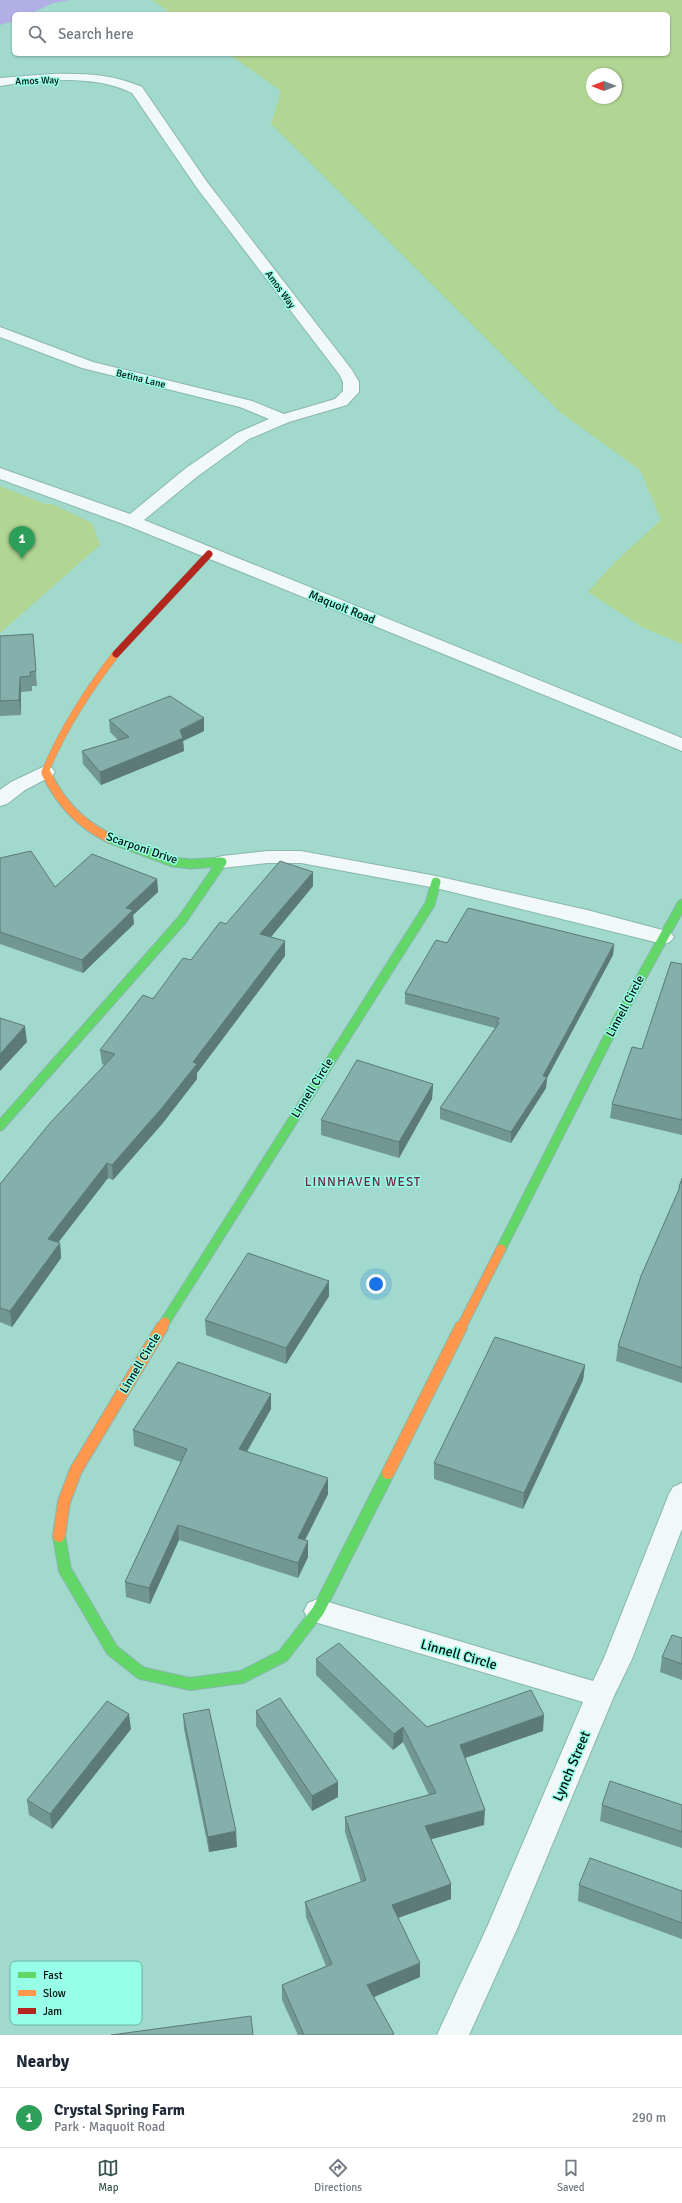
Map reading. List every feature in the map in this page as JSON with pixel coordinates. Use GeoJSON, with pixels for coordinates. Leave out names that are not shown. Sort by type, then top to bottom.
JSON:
{"type":"FeatureCollection","features":[{"type":"Feature","properties":{"kind":"street","name":"Amos Way"},"geometry":{"type":"LineString","coordinates":[[0,82],[48,78],[112,81],[129,84],[143,96],[202,185],[346,373],[351,382],[351,392],[341,402],[283,419],[243,436],[192,472],[132,521]]}},
{"type":"Feature","properties":{"kind":"street","name":"Betina Lane"},"geometry":{"type":"LineString","coordinates":[[0,332],[88,364],[246,404],[283,419]]}},
{"type":"Feature","properties":{"kind":"street","name":"Maquoit Road"},"geometry":{"type":"LineString","coordinates":[[0,473],[132,521],[682,745]]}},
{"type":"Feature","properties":{"kind":"street"},"geometry":{"type":"LineString","coordinates":[[0,800],[18,786],[45,772],[49,761],[79,708],[113,658],[132,635],[210,554]]}},
{"type":"Feature","properties":{"kind":"street","name":"Scarponi Drive"},"geometry":{"type":"LineString","coordinates":[[45,772],[63,804],[74,817],[90,829],[174,862],[195,864],[222,862]]}},
{"type":"Feature","properties":{"kind":"street"},"geometry":{"type":"LineString","coordinates":[[0,1126],[182,920],[222,862],[266,857],[302,857],[436,882],[587,917],[663,937]]}},
{"type":"Feature","properties":{"kind":"street","name":"Linnell Circle"},"geometry":{"type":"LineString","coordinates":[[436,882],[430,904],[191,1279],[80,1462],[68,1488],[60,1515],[59,1543],[65,1570],[112,1650],[141,1673],[190,1684],[242,1677],[283,1656],[318,1611],[610,1034],[682,904]]}},
{"type":"Feature","properties":{"kind":"street","name":"Lynch Street"},"geometry":{"type":"LineString","coordinates":[[453,2035],[502,1929],[600,1695],[618,1660],[682,1494]]}},
{"type":"Feature","properties":{"kind":"street","name":"Linnell Circle"},"geometry":{"type":"LineString","coordinates":[[318,1611],[600,1695]]}},
{"type":"Feature","properties":{"kind":"green space"},"geometry":{"type":"Polygon","coordinates":[[[152,0],[682,0],[682,644],[642,627],[588,592],[615,562],[661,520],[640,470],[561,413],[271,124],[281,91],[232,56],[670,56],[670,12],[169,12],[152,0]]]}},
{"type":"Feature","properties":{"kind":"green space"},"geometry":{"type":"Polygon","coordinates":[[[0,486],[45,504],[52,504],[92,523],[100,545],[0,633],[0,486]]]}},
{"type":"Feature","properties":{"kind":"water"},"geometry":{"type":"Polygon","coordinates":[[[0,0],[70,0],[53,3],[34,12],[12,12],[12,22],[0,25],[0,0]]]}},
{"type":"Feature","properties":{"kind":"building"},"geometry":{"type":"Polygon","coordinates":[[[33,634],[36,671],[30,672],[31,676],[20,677],[19,700],[0,701],[0,636],[33,634]]]}},
{"type":"Feature","properties":{"kind":"building"},"geometry":{"type":"Polygon","coordinates":[[[170,696],[204,718],[180,730],[183,738],[100,772],[82,751],[129,737],[109,720],[170,696]]]}},
{"type":"Feature","properties":{"kind":"building"},"geometry":{"type":"Polygon","coordinates":[[[31,851],[55,887],[92,854],[157,879],[126,908],[133,910],[82,960],[0,932],[0,858],[31,851]]]}},
{"type":"Feature","properties":{"kind":"building"},"geometry":{"type":"Polygon","coordinates":[[[280,861],[313,872],[260,934],[285,941],[193,1062],[197,1064],[161,1109],[112,1165],[107,1163],[48,1239],[60,1243],[10,1311],[0,1308],[0,1184],[50,1123],[115,1054],[100,1050],[143,995],[153,999],[183,958],[191,960],[220,922],[226,924],[280,861]]]}},
{"type":"Feature","properties":{"kind":"building"},"geometry":{"type":"Polygon","coordinates":[[[468,908],[614,944],[543,1076],[547,1077],[511,1132],[440,1108],[499,1023],[497,1022],[499,1018],[405,993],[436,940],[447,943],[468,908]]]}},
{"type":"Feature","properties":{"kind":"building"},"geometry":{"type":"Polygon","coordinates":[[[671,962],[682,964],[682,1120],[612,1104],[632,1047],[642,1049],[671,962]]]}},
{"type":"Feature","properties":{"kind":"building"},"geometry":{"type":"Polygon","coordinates":[[[0,1018],[25,1026],[0,1054],[0,1018]]]}},
{"type":"Feature","properties":{"kind":"building"},"geometry":{"type":"Polygon","coordinates":[[[357,1060],[433,1084],[399,1142],[321,1120],[357,1060]]]}},
{"type":"Feature","properties":{"kind":"building"},"geometry":{"type":"Polygon","coordinates":[[[682,1178],[682,1368],[618,1346],[641,1276],[680,1187],[682,1178]]]}},
{"type":"Feature","properties":{"kind":"building"},"geometry":{"type":"Polygon","coordinates":[[[248,1253],[329,1281],[286,1348],[205,1320],[248,1253]]]}},
{"type":"Feature","properties":{"kind":"building"},"geometry":{"type":"Polygon","coordinates":[[[495,1337],[585,1365],[524,1493],[434,1463],[495,1337]]]}},
{"type":"Feature","properties":{"kind":"building"},"geometry":{"type":"Polygon","coordinates":[[[178,1362],[271,1394],[239,1449],[328,1478],[298,1538],[308,1541],[298,1563],[178,1525],[149,1588],[125,1582],[187,1449],[133,1430],[178,1362]]]}},
{"type":"Feature","properties":{"kind":"building"},"geometry":{"type":"Polygon","coordinates":[[[672,1635],[682,1638],[682,1664],[662,1657],[672,1635]]]}},
{"type":"Feature","properties":{"kind":"building"},"geometry":{"type":"Polygon","coordinates":[[[339,1643],[427,1727],[531,1690],[544,1715],[460,1745],[485,1810],[425,1826],[451,1884],[392,1905],[420,1963],[367,1985],[394,2034],[391,2035],[304,2035],[282,1985],[332,1964],[305,1902],[366,1880],[345,1817],[436,1793],[403,1727],[394,1734],[316,1659],[339,1643]]]}},
{"type":"Feature","properties":{"kind":"building"},"geometry":{"type":"Polygon","coordinates":[[[280,1698],[338,1782],[312,1796],[256,1711],[280,1698]]]}},
{"type":"Feature","properties":{"kind":"building"},"geometry":{"type":"Polygon","coordinates":[[[107,1701],[129,1714],[50,1814],[27,1800],[107,1701]]]}},
{"type":"Feature","properties":{"kind":"building"},"geometry":{"type":"Polygon","coordinates":[[[209,1709],[236,1831],[208,1837],[183,1714],[209,1709]]]}},
{"type":"Feature","properties":{"kind":"building"},"geometry":{"type":"Polygon","coordinates":[[[610,1781],[682,1805],[682,1832],[602,1805],[610,1781]]]}},
{"type":"Feature","properties":{"kind":"building"},"geometry":{"type":"Polygon","coordinates":[[[590,1858],[682,1891],[682,1923],[579,1885],[590,1858]]]}},
{"type":"Feature","properties":{"kind":"building"},"geometry":{"type":"Polygon","coordinates":[[[251,2016],[253,2035],[111,2035],[251,2016]]]}},
{"type":"Feature","properties":{"kind":"traffic: fast"},"geometry":{"type":"LineString","coordinates":[[0,1126],[182,920],[222,862],[191,864],[173,862],[109,838]]}},
{"type":"Feature","properties":{"kind":"traffic: fast"},"geometry":{"type":"LineString","coordinates":[[165,1322],[430,904],[436,882]]}},
{"type":"Feature","properties":{"kind":"traffic: fast"},"geometry":{"type":"LineString","coordinates":[[501,1249],[610,1034],[682,904]]}},
{"type":"Feature","properties":{"kind":"traffic: fast"},"geometry":{"type":"LineString","coordinates":[[59,1536],[65,1570],[112,1650],[141,1673],[190,1684],[242,1677],[283,1656],[318,1611],[388,1473]]}},
{"type":"Feature","properties":{"kind":"traffic: slow"},"geometry":{"type":"LineString","coordinates":[[109,838],[87,826],[70,811],[57,794],[45,772],[58,742],[76,710],[116,654]]}},
{"type":"Feature","properties":{"kind":"traffic: slow"},"geometry":{"type":"LineString","coordinates":[[388,1473],[501,1249]]}},
{"type":"Feature","properties":{"kind":"traffic: slow"},"geometry":{"type":"LineString","coordinates":[[59,1536],[64,1502],[76,1470],[165,1322]]}},
{"type":"Feature","properties":{"kind":"traffic: jam"},"geometry":{"type":"LineString","coordinates":[[116,654],[209,554]]}},
{"type":"Feature","properties":{"kind":"place","name":"Crystal Spring Farm"},"geometry":{"type":"Point","coordinates":[22,559]}},
{"type":"Feature","properties":{"kind":"district","name":"LINNHAVEN WEST"},"geometry":{"type":"Point","coordinates":[363,1181]}}]}
